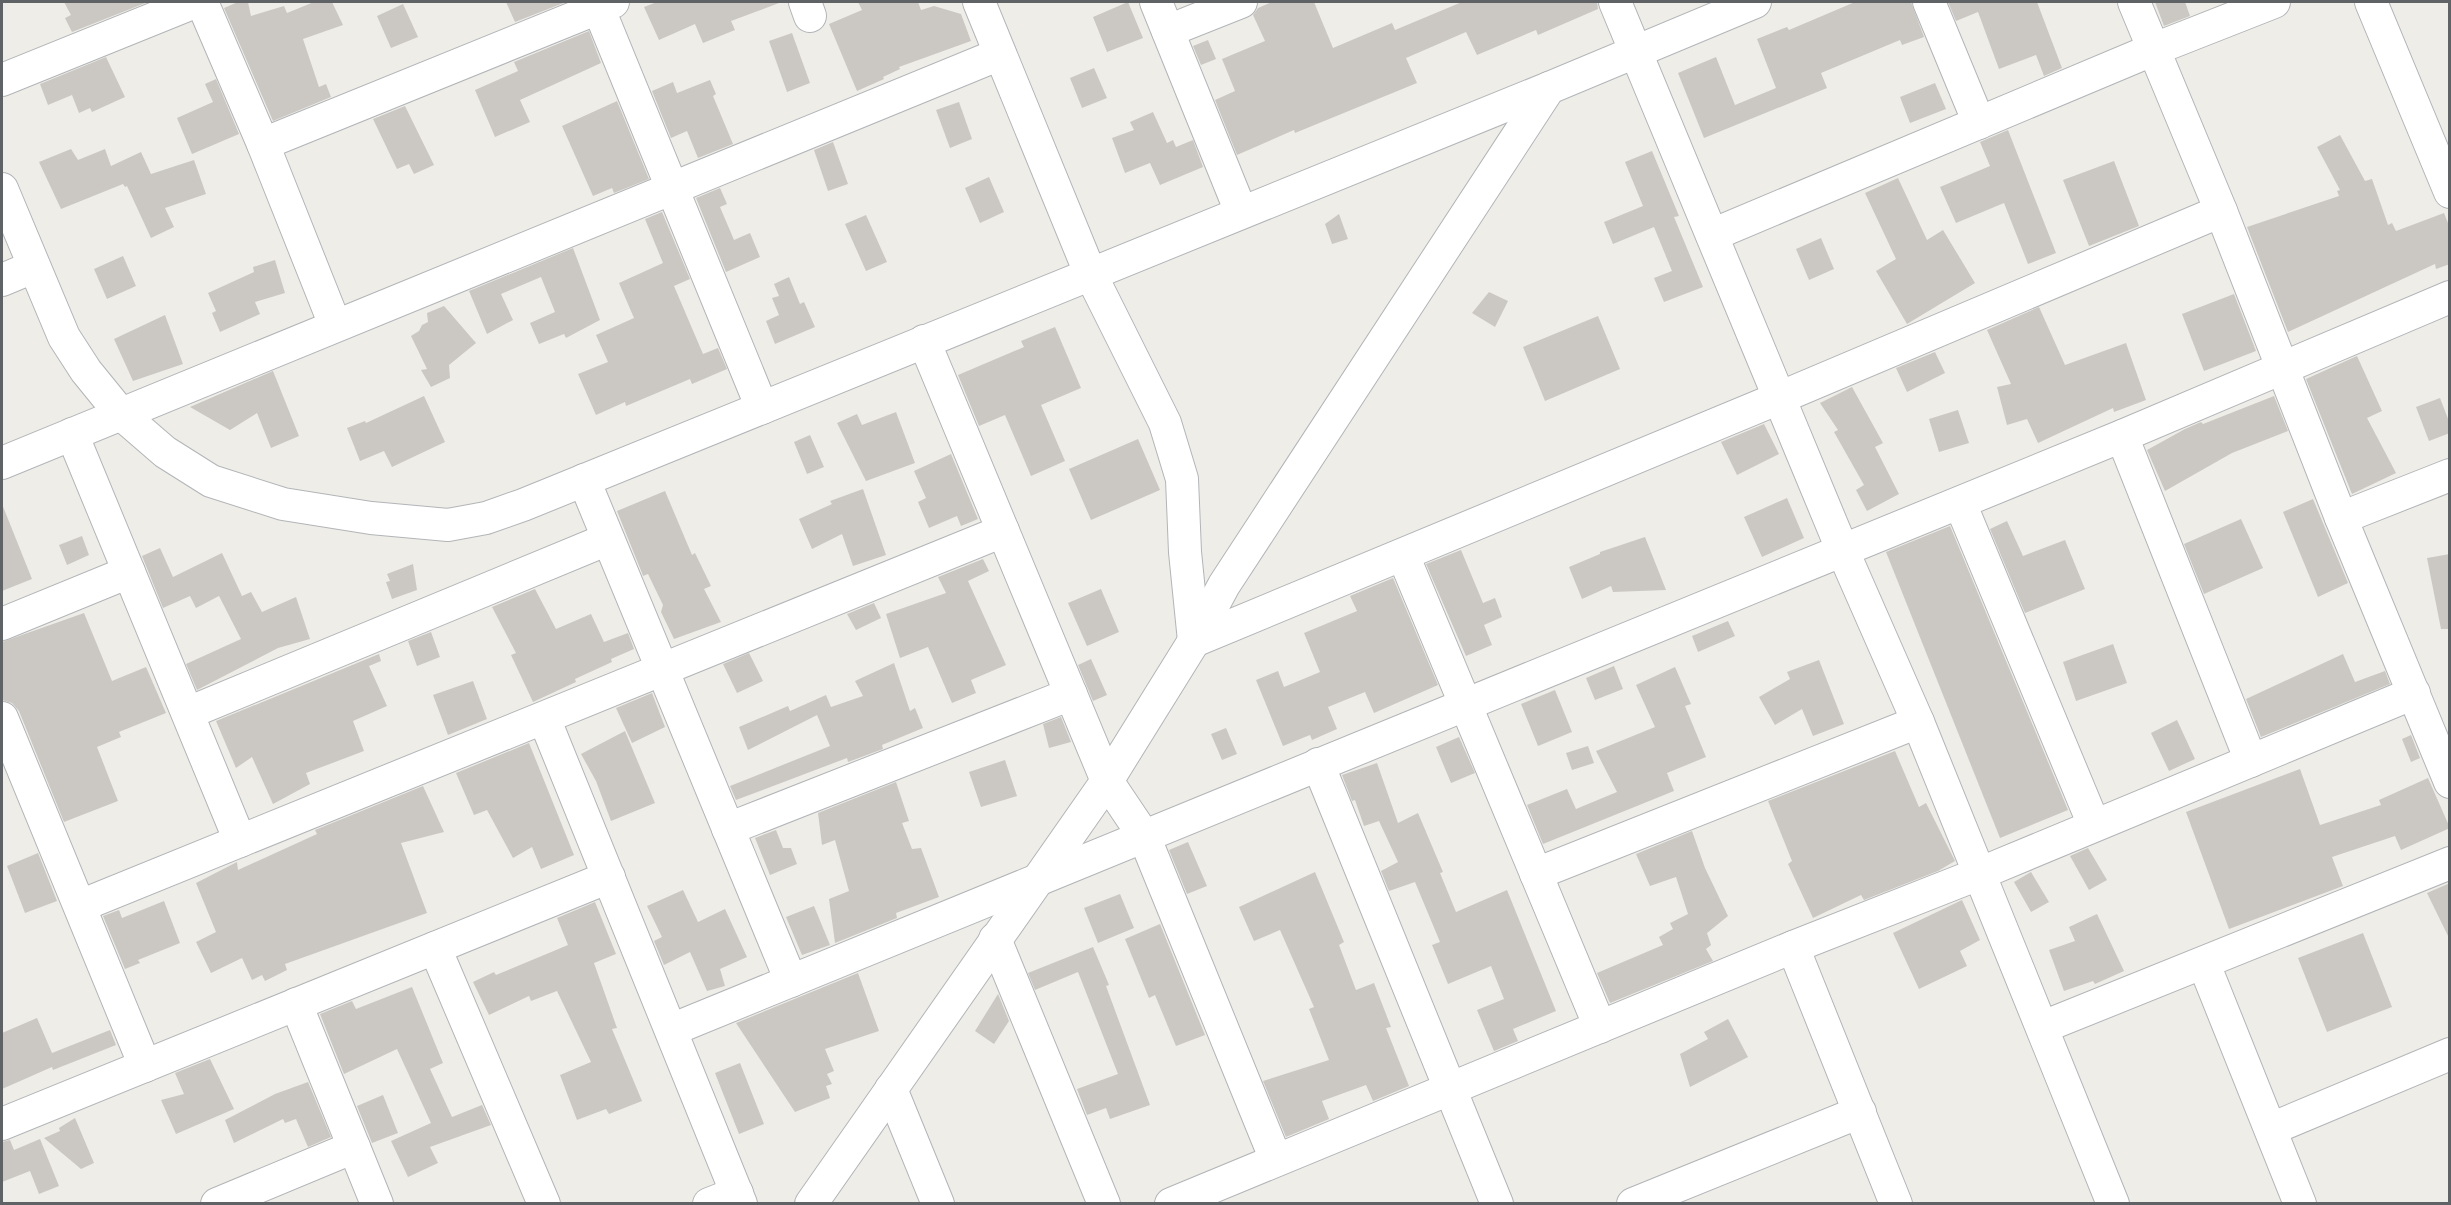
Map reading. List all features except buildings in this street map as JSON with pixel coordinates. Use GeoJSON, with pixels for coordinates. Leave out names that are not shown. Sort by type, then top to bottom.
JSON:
{"type":"FeatureCollection","features":[{"type":"Feature","properties":{"kind":"street"},"geometry":{"type":"LineString","coordinates":[[2,81],[195,2]]}},
{"type":"Feature","properties":{"kind":"street"},"geometry":{"type":"LineString","coordinates":[[202,2],[263,144],[335,325]]}},
{"type":"Feature","properties":{"kind":"street"},"geometry":{"type":"LineString","coordinates":[[980,2],[1090,273],[1165,423],[1182,479],[1185,552],[1194,641]]}},
{"type":"Feature","properties":{"kind":"street"},"geometry":{"type":"LineString","coordinates":[[1156,2],[1241,212]]}},
{"type":"Feature","properties":{"kind":"street"},"geometry":{"type":"LineString","coordinates":[[1168,31],[1241,2]]}},
{"type":"Feature","properties":{"kind":"street"},"geometry":{"type":"LineString","coordinates":[[1615,2],[1842,549],[1981,873],[2043,1027],[2107,1202]]}},
{"type":"Feature","properties":{"kind":"street"},"geometry":{"type":"LineString","coordinates":[[2,189],[64,337],[86,371],[121,414],[165,452],[211,481],[283,504],[371,518],[448,525],[486,518],[523,505],[1755,2]]}},
{"type":"Feature","properties":{"kind":"street"},"geometry":{"type":"LineString","coordinates":[[1929,2],[1979,123]]}},
{"type":"Feature","properties":{"kind":"street"},"geometry":{"type":"LineString","coordinates":[[2134,2],[2152,50],[2221,211],[2281,369],[2450,782]]}},
{"type":"Feature","properties":{"kind":"street"},"geometry":{"type":"LineString","coordinates":[[1712,235],[2152,50],[2274,2]]}},
{"type":"Feature","properties":{"kind":"street"},"geometry":{"type":"LineString","coordinates":[[2371,2],[2450,192]]}},
{"type":"Feature","properties":{"kind":"street"},"geometry":{"type":"LineString","coordinates":[[263,144],[603,3],[672,188],[762,408]]}},
{"type":"Feature","properties":{"kind":"street"},"geometry":{"type":"LineString","coordinates":[[2,463],[1000,54]]}},
{"type":"Feature","properties":{"kind":"street"},"geometry":{"type":"LineString","coordinates":[[811,1203],[1107,781],[1194,641],[1224,585],[1549,88]]}},
{"type":"Feature","properties":{"kind":"street"},"geometry":{"type":"LineString","coordinates":[[1194,641],[2221,211]]}},
{"type":"Feature","properties":{"kind":"street"},"geometry":{"type":"LineString","coordinates":[[2,279],[33,267]]}},
{"type":"Feature","properties":{"kind":"street"},"geometry":{"type":"LineString","coordinates":[[671,1030],[1842,549],[1960,503],[2450,297]]}},
{"type":"Feature","properties":{"kind":"street"},"geometry":{"type":"LineString","coordinates":[[924,341],[1107,781],[1144,836],[1276,1160]]}},
{"type":"Feature","properties":{"kind":"street"},"geometry":{"type":"LineString","coordinates":[[72,434],[240,841]]}},
{"type":"Feature","properties":{"kind":"street"},"geometry":{"type":"LineString","coordinates":[[2122,436],[2251,761]]}},
{"type":"Feature","properties":{"kind":"street"},"geometry":{"type":"LineString","coordinates":[[2341,518],[2450,475]]}},
{"type":"Feature","properties":{"kind":"street"},"geometry":{"type":"LineString","coordinates":[[584,480],[791,981]]}},
{"type":"Feature","properties":{"kind":"street"},"geometry":{"type":"LineString","coordinates":[[1960,503],[2094,825]]}},
{"type":"Feature","properties":{"kind":"street"},"geometry":{"type":"LineString","coordinates":[[80,906],[1003,531]]}},
{"type":"Feature","properties":{"kind":"street"},"geometry":{"type":"LineString","coordinates":[[188,713],[608,539]]}},
{"type":"Feature","properties":{"kind":"street"},"geometry":{"type":"LineString","coordinates":[[1403,555],[1600,1027]]}},
{"type":"Feature","properties":{"kind":"street"},"geometry":{"type":"LineString","coordinates":[[2,624],[129,572]]}},
{"type":"Feature","properties":{"kind":"street"},"geometry":{"type":"LineString","coordinates":[[1171,1203],[1793,947],[1981,873],[2414,693]]}},
{"type":"Feature","properties":{"kind":"street"},"geometry":{"type":"LineString","coordinates":[[728,829],[1071,694]]}},
{"type":"Feature","properties":{"kind":"street"},"geometry":{"type":"LineString","coordinates":[[2,718],[145,1066]]}},
{"type":"Feature","properties":{"kind":"street"},"geometry":{"type":"LineString","coordinates":[[544,718],[671,1030],[729,1200]]}},
{"type":"Feature","properties":{"kind":"street"},"geometry":{"type":"LineString","coordinates":[[1536,874],[1918,722]]}},
{"type":"Feature","properties":{"kind":"street"},"geometry":{"type":"LineString","coordinates":[[1318,764],[1497,1203]]}},
{"type":"Feature","properties":{"kind":"street"},"geometry":{"type":"LineString","coordinates":[[2043,1027],[2204,964],[2450,862]]}},
{"type":"Feature","properties":{"kind":"street"},"geometry":{"type":"LineString","coordinates":[[2,1124],[609,877]]}},
{"type":"Feature","properties":{"kind":"street"},"geometry":{"type":"LineString","coordinates":[[995,939],[1104,1203]]}},
{"type":"Feature","properties":{"kind":"street"},"geometry":{"type":"LineString","coordinates":[[1793,947],[1896,1203]]}},
{"type":"Feature","properties":{"kind":"street"},"geometry":{"type":"LineString","coordinates":[[435,948],[544,1203]]}},
{"type":"Feature","properties":{"kind":"street"},"geometry":{"type":"LineString","coordinates":[[2204,964],[2300,1203]]}},
{"type":"Feature","properties":{"kind":"street"},"geometry":{"type":"LineString","coordinates":[[296,1004],[376,1203]]}},
{"type":"Feature","properties":{"kind":"street"},"geometry":{"type":"LineString","coordinates":[[2271,1129],[2450,1054]]}},
{"type":"Feature","properties":{"kind":"street"},"geometry":{"type":"LineString","coordinates":[[891,1089],[938,1203]]}},
{"type":"Feature","properties":{"kind":"street"},"geometry":{"type":"LineString","coordinates":[[1633,1203],[1673,1196],[1860,1112]]}},
{"type":"Feature","properties":{"kind":"street"},"geometry":{"type":"LineString","coordinates":[[217,1203],[354,1147]]}}]}
